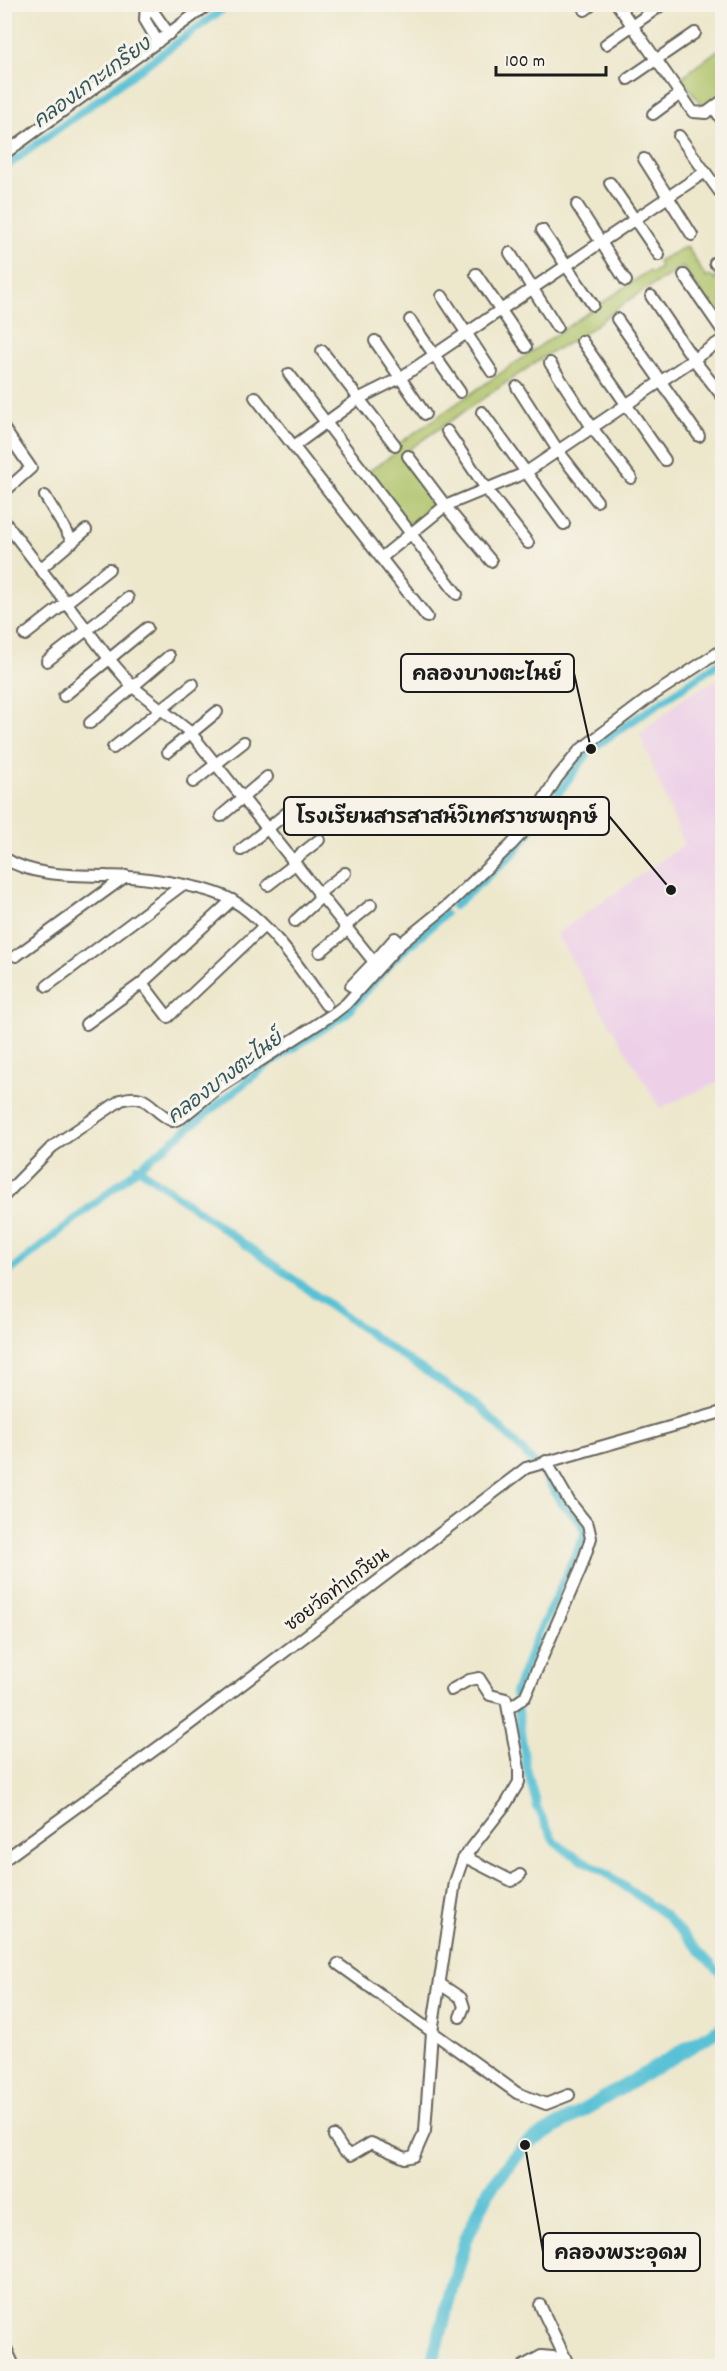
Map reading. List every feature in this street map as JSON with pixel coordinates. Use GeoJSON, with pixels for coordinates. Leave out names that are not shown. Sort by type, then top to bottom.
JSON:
{"type":"FeatureCollection","features":[{"type":"Feature","properties":{"kind":"street"},"geometry":{"type":"LineString","coordinates":[[147,4],[169,34]]}},
{"type":"Feature","properties":{"kind":"street"},"geometry":{"type":"LineString","coordinates":[[147,4],[144,20],[158,42]]}},
{"type":"Feature","properties":{"kind":"street"},"geometry":{"type":"LineString","coordinates":[[617,4],[693,112],[706,113],[718,105],[723,120]]}},
{"type":"Feature","properties":{"kind":"street"},"geometry":{"type":"LineString","coordinates":[[606,44],[663,4]]}},
{"type":"Feature","properties":{"kind":"street"},"geometry":{"type":"LineString","coordinates":[[4,154],[204,6]]}},
{"type":"Feature","properties":{"kind":"street"},"geometry":{"type":"LineString","coordinates":[[628,79],[695,33]]}},
{"type":"Feature","properties":{"kind":"street"},"geometry":{"type":"LineString","coordinates":[[653,114],[679,95]]}},
{"type":"Feature","properties":{"kind":"street"},"geometry":{"type":"LineString","coordinates":[[679,136],[723,195]]}},
{"type":"Feature","properties":{"kind":"street"},"geometry":{"type":"LineString","coordinates":[[644,159],[692,235]]}},
{"type":"Feature","properties":{"kind":"street"},"geometry":{"type":"LineString","coordinates":[[294,446],[358,399],[400,378],[705,172]]}},
{"type":"Feature","properties":{"kind":"street"},"geometry":{"type":"LineString","coordinates":[[610,183],[659,255]]}},
{"type":"Feature","properties":{"kind":"street"},"geometry":{"type":"LineString","coordinates":[[577,205],[626,280]]}},
{"type":"Feature","properties":{"kind":"street"},"geometry":{"type":"LineString","coordinates":[[542,230],[593,305]]}},
{"type":"Feature","properties":{"kind":"street"},"geometry":{"type":"LineString","coordinates":[[510,253],[557,327]]}},
{"type":"Feature","properties":{"kind":"street"},"geometry":{"type":"LineString","coordinates":[[476,274],[526,347]]}},
{"type":"Feature","properties":{"kind":"street"},"geometry":{"type":"LineString","coordinates":[[684,275],[723,330]]}},
{"type":"Feature","properties":{"kind":"street"},"geometry":{"type":"LineString","coordinates":[[442,296],[492,372]]}},
{"type":"Feature","properties":{"kind":"street"},"geometry":{"type":"LineString","coordinates":[[651,297],[694,360],[723,396]]}},
{"type":"Feature","properties":{"kind":"street"},"geometry":{"type":"LineString","coordinates":[[617,319],[699,436]]}},
{"type":"Feature","properties":{"kind":"street"},"geometry":{"type":"LineString","coordinates":[[410,320],[460,392]]}},
{"type":"Feature","properties":{"kind":"street"},"geometry":{"type":"LineString","coordinates":[[381,558],[445,506],[525,473],[723,340]]}},
{"type":"Feature","properties":{"kind":"street"},"geometry":{"type":"LineString","coordinates":[[375,341],[425,414]]}},
{"type":"Feature","properties":{"kind":"street"},"geometry":{"type":"LineString","coordinates":[[582,341],[665,460]]}},
{"type":"Feature","properties":{"kind":"street"},"geometry":{"type":"LineString","coordinates":[[322,351],[394,445]]}},
{"type":"Feature","properties":{"kind":"street"},"geometry":{"type":"LineString","coordinates":[[550,363],[593,429],[632,478]]}},
{"type":"Feature","properties":{"kind":"street"},"geometry":{"type":"LineString","coordinates":[[289,374],[412,532],[457,594]]}},
{"type":"Feature","properties":{"kind":"street"},"geometry":{"type":"LineString","coordinates":[[517,387],[559,452],[597,501]]}},
{"type":"Feature","properties":{"kind":"street"},"geometry":{"type":"LineString","coordinates":[[255,397],[427,617]]}},
{"type":"Feature","properties":{"kind":"street"},"geometry":{"type":"LineString","coordinates":[[482,412],[564,524]]}},
{"type":"Feature","properties":{"kind":"street"},"geometry":{"type":"LineString","coordinates":[[4,429],[31,468],[4,492]]}},
{"type":"Feature","properties":{"kind":"street"},"geometry":{"type":"LineString","coordinates":[[447,431],[487,490],[528,543]]}},
{"type":"Feature","properties":{"kind":"street"},"geometry":{"type":"LineString","coordinates":[[408,456],[445,506],[491,561]]}},
{"type":"Feature","properties":{"kind":"street"},"geometry":{"type":"LineString","coordinates":[[45,496],[73,542]]}},
{"type":"Feature","properties":{"kind":"street"},"geometry":{"type":"LineString","coordinates":[[4,521],[110,660],[133,687],[190,732],[345,929],[374,962]]}},
{"type":"Feature","properties":{"kind":"street"},"geometry":{"type":"LineString","coordinates":[[40,569],[86,530]]}},
{"type":"Feature","properties":{"kind":"street"},"geometry":{"type":"LineString","coordinates":[[25,635],[109,568]]}},
{"type":"Feature","properties":{"kind":"street"},"geometry":{"type":"LineString","coordinates":[[47,661],[128,598]]}},
{"type":"Feature","properties":{"kind":"street"},"geometry":{"type":"LineString","coordinates":[[64,696],[147,628]]}},
{"type":"Feature","properties":{"kind":"street"},"geometry":{"type":"LineString","coordinates":[[4,1196],[52,1146],[121,1100],[134,1096],[145,1100],[165,1118],[173,1121],[181,1118],[218,1088],[333,1014],[346,1004],[399,945],[447,906],[511,845],[524,831],[557,778],[580,750],[650,697],[723,650]]}},
{"type":"Feature","properties":{"kind":"street"},"geometry":{"type":"LineString","coordinates":[[90,723],[170,656]]}},
{"type":"Feature","properties":{"kind":"street"},"geometry":{"type":"LineString","coordinates":[[113,748],[193,684]]}},
{"type":"Feature","properties":{"kind":"street"},"geometry":{"type":"LineString","coordinates":[[168,752],[217,712]]}},
{"type":"Feature","properties":{"kind":"street"},"geometry":{"type":"LineString","coordinates":[[193,782],[244,742]]}},
{"type":"Feature","properties":{"kind":"street"},"geometry":{"type":"LineString","coordinates":[[221,816],[267,777]]}},
{"type":"Feature","properties":{"kind":"street"},"geometry":{"type":"LineString","coordinates":[[241,850],[294,807]]}},
{"type":"Feature","properties":{"kind":"street"},"geometry":{"type":"LineString","coordinates":[[267,885],[319,840]]}},
{"type":"Feature","properties":{"kind":"street"},"geometry":{"type":"LineString","coordinates":[[4,858],[56,875],[126,876],[214,892],[232,900],[283,946],[327,1005]]}},
{"type":"Feature","properties":{"kind":"street"},"geometry":{"type":"LineString","coordinates":[[295,921],[345,873]]}},
{"type":"Feature","properties":{"kind":"street"},"geometry":{"type":"LineString","coordinates":[[16,956],[126,876]]}},
{"type":"Feature","properties":{"kind":"street"},"geometry":{"type":"LineString","coordinates":[[47,986],[181,886]]}},
{"type":"Feature","properties":{"kind":"street"},"geometry":{"type":"LineString","coordinates":[[86,1024],[142,983],[232,900]]}},
{"type":"Feature","properties":{"kind":"street"},"geometry":{"type":"LineString","coordinates":[[320,952],[371,905]]}},
{"type":"Feature","properties":{"kind":"street"},"geometry":{"type":"LineString","coordinates":[[142,983],[168,1017],[263,927]]}},
{"type":"Feature","properties":{"kind":"street"},"geometry":{"type":"LineString","coordinates":[[351,986],[395,938]]}},
{"type":"Feature","properties":{"kind":"street","name":"ซอยวัดท่าเกวียน"},"geometry":{"type":"LineString","coordinates":[[4,1860],[189,1724],[526,1468],[723,1412]]}},
{"type":"Feature","properties":{"kind":"street"},"geometry":{"type":"LineString","coordinates":[[510,1708],[522,1701],[581,1568],[591,1538],[588,1525],[569,1501],[544,1462]]}},
{"type":"Feature","properties":{"kind":"street"},"geometry":{"type":"LineString","coordinates":[[334,2136],[343,2150],[351,2155],[371,2143],[405,2158],[414,2156],[425,2131],[432,2032],[455,1882],[465,1857],[506,1804],[519,1782],[510,1708],[504,1697],[488,1694],[479,1678],[469,1680],[451,1690]]}},
{"type":"Feature","properties":{"kind":"street"},"geometry":{"type":"LineString","coordinates":[[465,1857],[512,1881],[520,1875]]}},
{"type":"Feature","properties":{"kind":"street"},"geometry":{"type":"LineString","coordinates":[[338,1964],[531,2100],[546,2104],[569,2095]]}},
{"type":"Feature","properties":{"kind":"street"},"geometry":{"type":"LineString","coordinates":[[440,1984],[461,1998],[464,2007],[460,2017]]}},
{"type":"Feature","properties":{"kind":"street"},"geometry":{"type":"LineString","coordinates":[[540,2305],[567,2362]]}},
{"type":"Feature","properties":{"kind":"street"},"geometry":{"type":"LineString","coordinates":[[4,2344],[14,2367]]}},
{"type":"Feature","properties":{"kind":"street"},"geometry":{"type":"LineString","coordinates":[[523,2367],[541,2356],[567,2362]]}},
{"type":"Feature","properties":{"kind":"shaded area"},"geometry":{"type":"Polygon","coordinates":[[[722,677],[722,1080],[660,1108],[556,934],[684,845],[640,734],[688,695],[722,677]]]}},
{"type":"Feature","properties":{"kind":"green space"},"geometry":{"type":"Polygon","coordinates":[[[719,49],[722,53],[722,94],[704,108],[681,78],[719,49]]]}},
{"type":"Feature","properties":{"kind":"green space"},"geometry":{"type":"Polygon","coordinates":[[[687,246],[706,278],[710,276],[715,280],[722,262],[722,324],[683,267],[630,299],[578,338],[551,352],[411,448],[407,453],[441,505],[410,527],[369,471],[397,452],[394,447],[648,271],[652,273],[660,268],[658,261],[687,246]]]}},
{"type":"Feature","properties":{"kind":"waterway","name":"คลองเกาะเกรียง"},"geometry":{"type":"LineString","coordinates":[[4,168],[230,4]]}},
{"type":"Feature","properties":{"kind":"waterway","name":"คลองบางตะไนย์"},"geometry":{"type":"LineString","coordinates":[[454,906],[513,854],[591,749],[722,661]]}},
{"type":"Feature","properties":{"kind":"waterway","name":"คลองบางตะไนย์"},"geometry":{"type":"LineString","coordinates":[[4,1276],[267,1065],[346,1014],[394,959],[445,914]]}},
{"type":"Feature","properties":{"kind":"waterway"},"geometry":{"type":"LineString","coordinates":[[137,1167],[387,1346],[480,1407],[542,1471],[561,1503],[580,1521],[585,1534],[535,1641],[515,1692],[526,1765],[537,1807],[554,1841],[568,1852],[601,1870],[665,1915],[722,1975]]}},
{"type":"Feature","properties":{"kind":"waterway"},"geometry":{"type":"LineString","coordinates":[[431,2366],[466,2239],[489,2190],[525,2145],[722,2028]]}},
{"type":"Feature","properties":{"kind":"place","name":"คลองบางตะไนย์"},"geometry":{"type":"Point","coordinates":[591,749]}},
{"type":"Feature","properties":{"kind":"place","name":"โรงเรียนสารสาสน์วิเทศราชพฤกษ์"},"geometry":{"type":"Point","coordinates":[671,890]}},
{"type":"Feature","properties":{"kind":"place","name":"คลองพระอุดม"},"geometry":{"type":"Point","coordinates":[525,2145]}}]}
